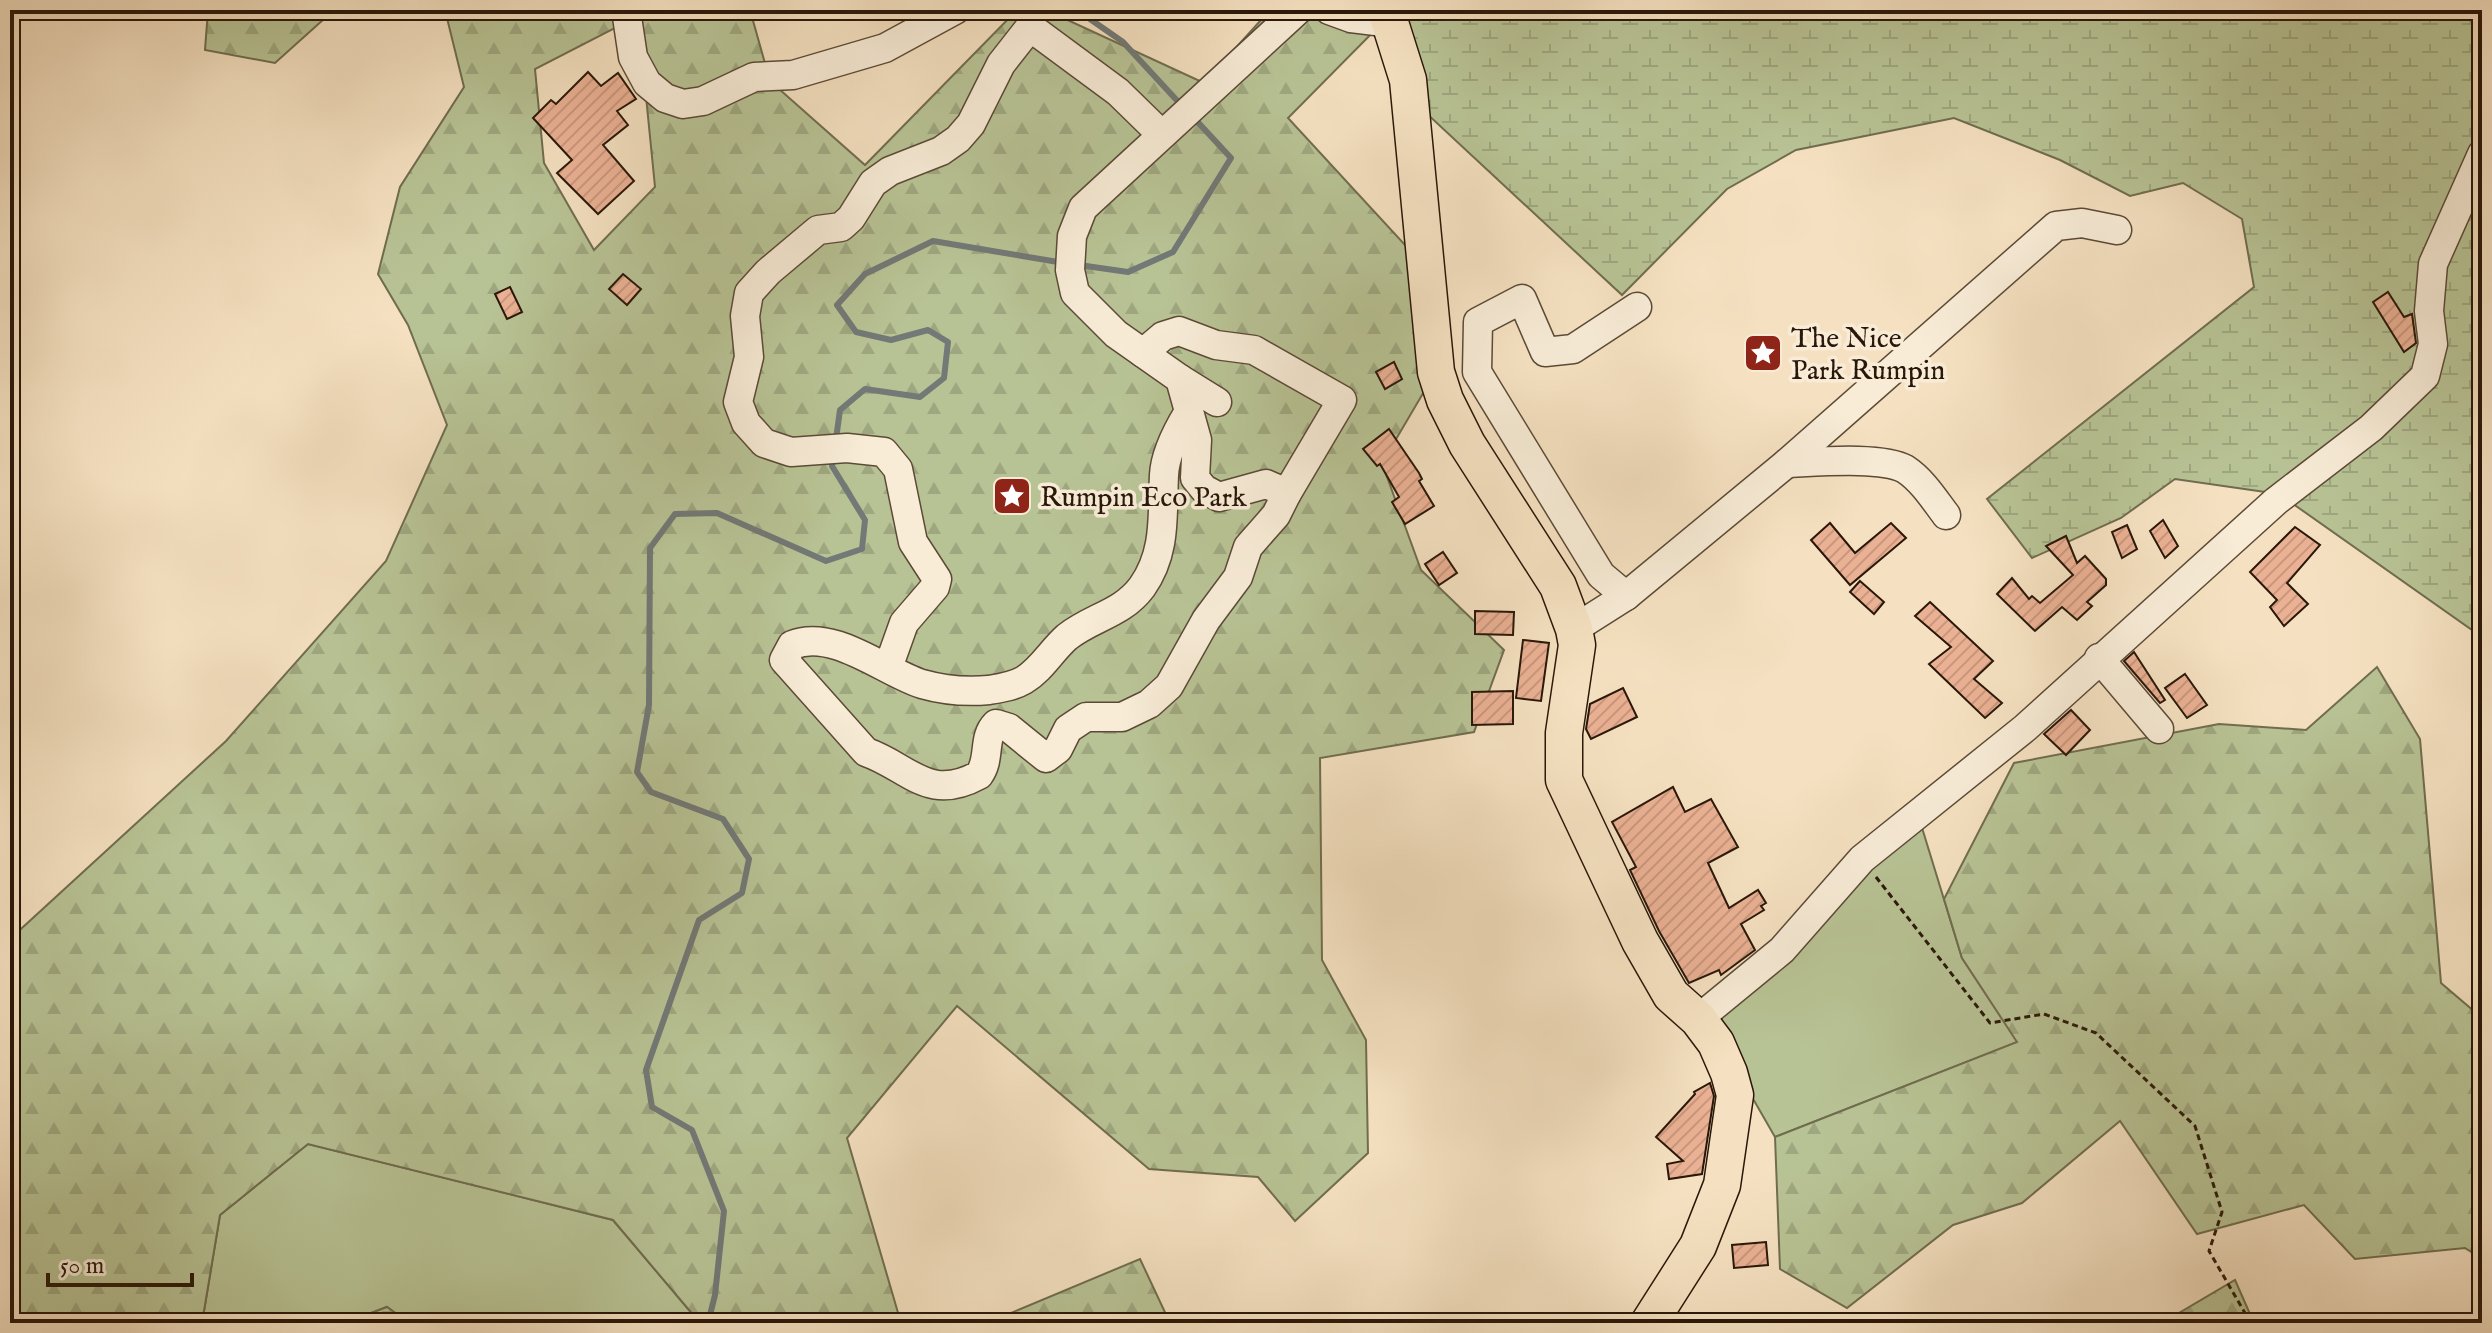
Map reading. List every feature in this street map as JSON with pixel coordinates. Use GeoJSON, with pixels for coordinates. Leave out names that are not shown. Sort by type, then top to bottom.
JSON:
{"type":"FeatureCollection","features":[{"type":"Feature","properties":{"kind":"main road"},"geometry":{"type":"LineString","coordinates":[[1389,17],[1408,80],[1436,372],[1445,400],[1467,444],[1558,586],[1574,629],[1577,645],[1564,733],[1564,780],[1640,941],[1671,995],[1698,1019],[1716,1043],[1735,1095],[1722,1185],[1698,1246],[1649,1323]]}},
{"type":"Feature","properties":{"kind":"street"},"geometry":{"type":"LineString","coordinates":[[626,10],[633,57],[647,83],[665,98],[683,104],[703,101],[754,77],[793,75],[885,48],[955,10]]}},
{"type":"Feature","properties":{"kind":"street"},"geometry":{"type":"LineString","coordinates":[[1217,402],[1116,334],[1075,293],[1070,270],[1072,236],[1083,208],[1298,10]]}},
{"type":"Feature","properties":{"kind":"street"},"geometry":{"type":"LineString","coordinates":[[1329,10],[1351,18],[1389,17]]}},
{"type":"Feature","properties":{"kind":"street"},"geometry":{"type":"LineString","coordinates":[[889,665],[904,623],[935,587],[937,579],[913,542],[898,469],[884,452],[834,448],[791,452],[764,443],[746,423],[738,402],[749,357],[745,316],[749,293],[768,272],[818,230],[841,227],[851,218],[873,183],[890,171],[941,151],[958,139],[971,124],[1026,18],[1118,92],[1170,125]]}},
{"type":"Feature","properties":{"kind":"street"},"geometry":{"type":"LineString","coordinates":[[1698,1019],[1782,950],[1862,859],[2025,728],[2276,501],[2371,428],[2425,376],[2433,344],[2429,311],[2433,264],[2440,241],[2474,179],[2482,154]]}},
{"type":"Feature","properties":{"kind":"street"},"geometry":{"type":"LineString","coordinates":[[1574,629],[1626,596],[1787,463],[2056,226],[2082,223],[2117,230]]}},
{"type":"Feature","properties":{"kind":"street"},"geometry":{"type":"LineString","coordinates":[[1626,596],[1601,575],[1477,372],[1478,322],[1522,299],[1545,352],[1573,349],[1637,307]]}},
{"type":"Feature","properties":{"kind":"street"},"geometry":{"type":"LineString","coordinates":[[1143,353],[1163,336],[1179,331],[1216,345],[1254,350],[1342,400],[1276,515],[1248,547],[1238,577],[1206,620],[1169,686],[1149,704],[1122,717],[1086,717],[1068,729],[1053,755],[1040,756],[1009,728],[996,724],[988,734],[985,764],[979,775],[931,786],[920,783],[885,759],[866,752],[784,660],[792,645],[813,640],[889,665],[920,683],[951,690],[1004,688],[1024,680],[1068,636],[1118,611],[1144,584],[1157,558],[1166,522],[1164,474],[1169,454],[1188,413]]}},
{"type":"Feature","properties":{"kind":"street"},"geometry":{"type":"LineString","coordinates":[[1180,379],[1197,440],[1195,478],[1204,489],[1219,497],[1266,484],[1287,493]]}},
{"type":"Feature","properties":{"kind":"street"},"geometry":{"type":"LineString","coordinates":[[1787,463],[1856,461],[1902,467],[1925,486],[1946,515]]}},
{"type":"Feature","properties":{"kind":"street"},"geometry":{"type":"LineString","coordinates":[[2099,658],[2159,729]]}},
{"type":"Feature","properties":{"kind":"path"},"geometry":{"type":"LineString","coordinates":[[1862,859],[1990,1023],[2044,1014],[2096,1033],[2195,1126],[2222,1212],[2209,1251],[2245,1313],[2246,1323]]}},
{"type":"Feature","properties":{"kind":"green space"},"geometry":{"type":"Polygon","coordinates":[[[208,10],[334,10],[275,63],[205,50],[208,10]]]}},
{"type":"Feature","properties":{"kind":"green space"},"geometry":{"type":"Polygon","coordinates":[[[445,10],[750,10],[770,81],[865,165],[1017,10],[1046,10],[1204,83],[1270,10],[1361,10],[1388,17],[1288,118],[1429,271],[1432,378],[1382,463],[1421,570],[1504,650],[1474,732],[1320,758],[1322,960],[1366,1040],[1368,1153],[1295,1221],[1258,1177],[1149,1169],[957,1006],[847,1138],[901,1323],[700,1323],[613,1220],[308,1144],[220,1215],[202,1323],[10,1323],[10,939],[226,741],[386,561],[447,425],[408,325],[378,274],[400,187],[464,87],[445,10]],[[638,16],[535,69],[544,163],[594,250],[655,187],[638,16]]]}},
{"type":"Feature","properties":{"kind":"green space"},"geometry":{"type":"Polygon","coordinates":[[[1386,10],[2482,10],[2482,637],[2279,494],[2175,479],[2121,518],[2032,558],[1987,499],[2254,287],[2242,219],[2183,183],[2130,196],[2060,160],[1954,118],[1796,150],[1727,189],[1622,295],[1425,112],[1386,10]]]}},
{"type":"Feature","properties":{"kind":"green space"},"geometry":{"type":"Polygon","coordinates":[[[2377,667],[2420,739],[2441,983],[2482,1018],[2482,1259],[2465,1248],[2355,1259],[2304,1205],[2197,1234],[2120,1121],[2022,1203],[1953,1225],[1847,1308],[1780,1269],[1775,1137],[2017,1042],[1962,958],[1944,899],[2014,763],[2219,724],[2306,730],[2377,667]]]}},
{"type":"Feature","properties":{"kind":"green space"},"geometry":{"type":"Polygon","coordinates":[[[1919,818],[1962,958],[2018,1042],[1775,1137],[1702,1010],[1919,818]]]}},
{"type":"Feature","properties":{"kind":"green space"},"geometry":{"type":"Polygon","coordinates":[[[308,1144],[613,1220],[700,1323],[409,1323],[387,1307],[345,1323],[202,1323],[220,1215],[308,1144]]]}},
{"type":"Feature","properties":{"kind":"green space"},"geometry":{"type":"Polygon","coordinates":[[[1140,1259],[1170,1323],[987,1323],[1140,1259]]]}},
{"type":"Feature","properties":{"kind":"green space"},"geometry":{"type":"Polygon","coordinates":[[[2235,1280],[2254,1323],[2162,1323],[2235,1280]]]}},
{"type":"Feature","properties":{"kind":"green space"},"geometry":{"type":"Polygon","coordinates":[[[387,1307],[409,1323],[345,1323],[387,1307]]]}},
{"type":"Feature","properties":{"kind":"building"},"geometry":{"type":"Polygon","coordinates":[[[588,72],[601,86],[618,73],[636,99],[617,111],[628,125],[603,145],[634,181],[598,214],[557,173],[572,160],[533,118],[551,100],[556,104],[588,72]]]}},
{"type":"Feature","properties":{"kind":"building"},"geometry":{"type":"Polygon","coordinates":[[[623,274],[641,289],[627,305],[609,289],[623,274]]]}},
{"type":"Feature","properties":{"kind":"building"},"geometry":{"type":"Polygon","coordinates":[[[510,287],[522,312],[507,319],[495,294],[510,287]]]}},
{"type":"Feature","properties":{"kind":"building"},"geometry":{"type":"Polygon","coordinates":[[[2388,292],[2404,317],[2412,314],[2416,343],[2404,352],[2373,302],[2388,292]]]}},
{"type":"Feature","properties":{"kind":"building"},"geometry":{"type":"Polygon","coordinates":[[[1394,362],[1402,379],[1385,389],[1376,372],[1394,362]]]}},
{"type":"Feature","properties":{"kind":"building"},"geometry":{"type":"Polygon","coordinates":[[[1389,429],[1419,473],[1422,479],[1419,481],[1434,506],[1405,524],[1392,502],[1399,497],[1380,464],[1377,466],[1363,449],[1389,429]]]}},
{"type":"Feature","properties":{"kind":"building"},"geometry":{"type":"Polygon","coordinates":[[[2163,520],[2178,546],[2165,558],[2150,531],[2163,520]]]}},
{"type":"Feature","properties":{"kind":"building"},"geometry":{"type":"Polygon","coordinates":[[[1830,523],[1855,553],[1891,523],[1906,538],[1850,585],[1811,540],[1830,523]]]}},
{"type":"Feature","properties":{"kind":"building"},"geometry":{"type":"Polygon","coordinates":[[[2127,525],[2137,549],[2122,558],[2112,532],[2127,525]]]}},
{"type":"Feature","properties":{"kind":"building"},"geometry":{"type":"Polygon","coordinates":[[[2295,527],[2320,545],[2287,583],[2308,604],[2284,626],[2270,607],[2277,600],[2250,572],[2295,527]]]}},
{"type":"Feature","properties":{"kind":"building"},"geometry":{"type":"Polygon","coordinates":[[[2066,536],[2077,563],[2085,556],[2106,579],[2106,585],[2087,602],[2092,606],[2077,620],[2062,607],[2035,631],[1997,594],[2012,578],[2029,599],[2032,596],[2040,603],[2073,575],[2046,546],[2066,536]]]}},
{"type":"Feature","properties":{"kind":"building"},"geometry":{"type":"Polygon","coordinates":[[[1443,552],[1457,573],[1439,585],[1425,564],[1443,552]]]}},
{"type":"Feature","properties":{"kind":"building"},"geometry":{"type":"Polygon","coordinates":[[[1860,581],[1884,602],[1874,614],[1850,592],[1860,581]]]}},
{"type":"Feature","properties":{"kind":"building"},"geometry":{"type":"Polygon","coordinates":[[[1930,602],[1993,661],[1974,679],[2002,703],[1985,718],[1929,664],[1951,647],[1915,616],[1930,602]]]}},
{"type":"Feature","properties":{"kind":"building"},"geometry":{"type":"Polygon","coordinates":[[[1475,611],[1514,612],[1513,635],[1475,634],[1475,611]]]}},
{"type":"Feature","properties":{"kind":"building"},"geometry":{"type":"Polygon","coordinates":[[[1523,640],[1549,643],[1541,701],[1516,698],[1523,640]]]}},
{"type":"Feature","properties":{"kind":"building"},"geometry":{"type":"Polygon","coordinates":[[[2134,652],[2165,700],[2160,703],[2124,661],[2134,652]]]}},
{"type":"Feature","properties":{"kind":"building"},"geometry":{"type":"Polygon","coordinates":[[[2185,674],[2207,705],[2187,718],[2165,688],[2185,674]]]}},
{"type":"Feature","properties":{"kind":"building"},"geometry":{"type":"Polygon","coordinates":[[[1623,688],[1637,717],[1591,739],[1586,729],[1590,704],[1623,688]]]}},
{"type":"Feature","properties":{"kind":"building"},"geometry":{"type":"Polygon","coordinates":[[[1513,691],[1513,724],[1472,725],[1472,692],[1513,691]]]}},
{"type":"Feature","properties":{"kind":"building"},"geometry":{"type":"Polygon","coordinates":[[[2071,710],[2090,730],[2066,755],[2044,734],[2071,710]]]}},
{"type":"Feature","properties":{"kind":"building"},"geometry":{"type":"Polygon","coordinates":[[[1673,787],[1685,812],[1711,799],[1738,847],[1708,863],[1729,908],[1758,890],[1766,903],[1761,906],[1764,910],[1741,924],[1755,950],[1721,975],[1719,970],[1689,983],[1659,931],[1630,870],[1636,867],[1612,822],[1673,787]]]}},
{"type":"Feature","properties":{"kind":"building"},"geometry":{"type":"Polygon","coordinates":[[[1710,1083],[1714,1096],[1702,1174],[1669,1179],[1667,1164],[1683,1161],[1656,1137],[1694,1092],[1710,1083]]]}},
{"type":"Feature","properties":{"kind":"building"},"geometry":{"type":"Polygon","coordinates":[[[1766,1242],[1768,1265],[1734,1268],[1732,1245],[1766,1242]]]}},
{"type":"Feature","properties":{"kind":"waterway"},"geometry":{"type":"LineString","coordinates":[[1077,10],[1123,42],[1183,107]]}},
{"type":"Feature","properties":{"kind":"waterway"},"geometry":{"type":"LineString","coordinates":[[1079,265],[1128,272],[1173,252],[1231,158],[1194,118]]}},
{"type":"Feature","properties":{"kind":"waterway"},"geometry":{"type":"LineString","coordinates":[[836,439],[840,410],[865,389],[920,397],[944,378],[948,342],[928,330],[891,340],[856,332],[837,305],[865,274],[933,241],[1064,263]]}},
{"type":"Feature","properties":{"kind":"waterway"},"geometry":{"type":"LineString","coordinates":[[708,1323],[715,1295],[724,1211],[692,1130],[652,1107],[646,1070],[699,920],[742,893],[749,859],[723,819],[651,792],[637,772],[649,705],[650,548],[675,514],[717,513],[826,561],[862,549],[865,520],[832,466],[833,458]]}},
{"type":"Feature","properties":{"kind":"place","name":"The Nice Park Rumpin"},"geometry":{"type":"Point","coordinates":[1763,353]}},
{"type":"Feature","properties":{"kind":"place","name":"Rumpin Eco Park"},"geometry":{"type":"Point","coordinates":[1012,496]}}]}
